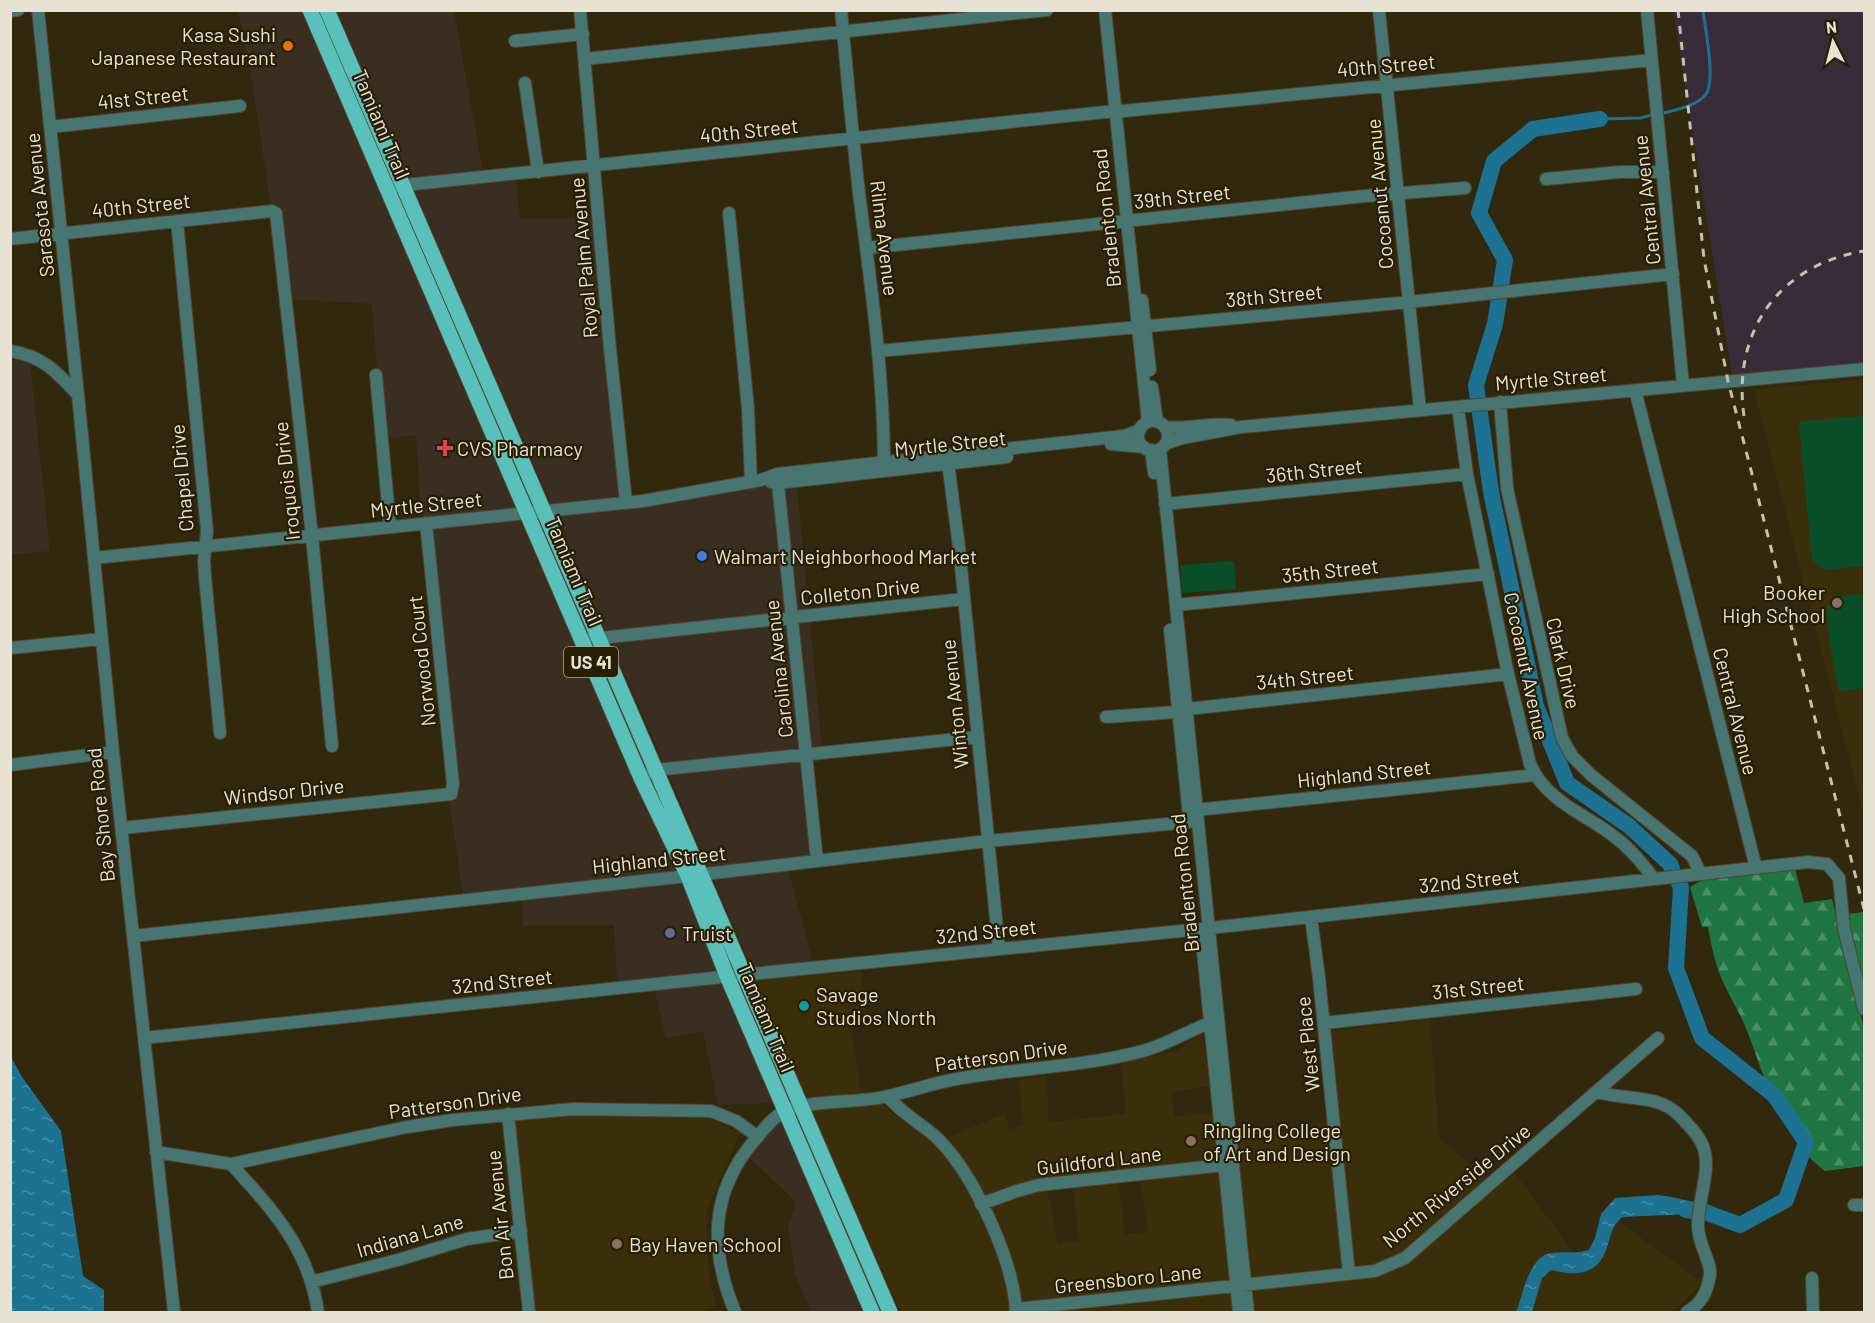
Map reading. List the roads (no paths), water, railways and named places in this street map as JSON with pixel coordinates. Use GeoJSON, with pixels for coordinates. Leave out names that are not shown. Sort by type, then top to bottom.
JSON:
{"type":"FeatureCollection","features":[{"type":"Feature","properties":{"kind":"main road","name":"Tamiami Trail"},"geometry":{"type":"LineString","coordinates":[[310,10],[641,778],[744,974],[890,1312]]}},
{"type":"Feature","properties":{"kind":"main road","name":"Tamiami Trail"},"geometry":{"type":"LineString","coordinates":[[327,10],[655,770],[727,976],[872,1312]]}},
{"type":"Feature","properties":{"kind":"street"},"geometry":{"type":"LineString","coordinates":[[10,11],[18,10]]}},
{"type":"Feature","properties":{"kind":"street","name":"Sarasota Avenue"},"geometry":{"type":"LineString","coordinates":[[38,10],[78,395]]}},
{"type":"Feature","properties":{"kind":"street","name":"Royal Palm Avenue"},"geometry":{"type":"LineString","coordinates":[[580,10],[626,502]]}},
{"type":"Feature","properties":{"kind":"street","name":"Rilma Avenue"},"geometry":{"type":"LineString","coordinates":[[841,10],[879,351],[884,424],[884,466]]}},
{"type":"Feature","properties":{"kind":"street"},"geometry":{"type":"LineString","coordinates":[[585,59],[1047,10]]}},
{"type":"Feature","properties":{"kind":"street","name":"Bradenton Road"},"geometry":{"type":"LineString","coordinates":[[1105,10],[1119,111],[1152,425]]}},
{"type":"Feature","properties":{"kind":"street","name":"Bradenton Road"},"geometry":{"type":"LineString","coordinates":[[1113,10],[1119,111]]}},
{"type":"Feature","properties":{"kind":"street","name":"Cocoanut Avenue"},"geometry":{"type":"LineString","coordinates":[[1379,10],[1420,410]]}},
{"type":"Feature","properties":{"kind":"street","name":"Central Avenue"},"geometry":{"type":"LineString","coordinates":[[1647,10],[1683,385]]}},
{"type":"Feature","properties":{"kind":"street"},"geometry":{"type":"LineString","coordinates":[[515,41],[583,34]]}},
{"type":"Feature","properties":{"kind":"street","name":"40th Street"},"geometry":{"type":"LineString","coordinates":[[386,187],[1388,84],[1652,60]]}},
{"type":"Feature","properties":{"kind":"street"},"geometry":{"type":"LineString","coordinates":[[525,83],[538,172]]}},
{"type":"Feature","properties":{"kind":"street","name":"41st Street"},"geometry":{"type":"LineString","coordinates":[[50,127],[240,106]]}},
{"type":"Feature","properties":{"kind":"street"},"geometry":{"type":"LineString","coordinates":[[1546,179],[1620,172],[1663,172]]}},
{"type":"Feature","properties":{"kind":"street","name":"39th Street"},"geometry":{"type":"LineString","coordinates":[[867,248],[1465,188]]}},
{"type":"Feature","properties":{"kind":"street","name":"40th Street"},"geometry":{"type":"LineString","coordinates":[[10,239],[272,211],[276,213]]}},
{"type":"Feature","properties":{"kind":"street","name":"Iroquois Drive"},"geometry":{"type":"LineString","coordinates":[[276,213],[312,536],[332,746]]}},
{"type":"Feature","properties":{"kind":"street"},"geometry":{"type":"LineString","coordinates":[[729,213],[756,481]]}},
{"type":"Feature","properties":{"kind":"street","name":"Chapel Drive"},"geometry":{"type":"LineString","coordinates":[[177,221],[206,520],[205,577],[220,733]]}},
{"type":"Feature","properties":{"kind":"street","name":"38th Street"},"geometry":{"type":"LineString","coordinates":[[879,351],[1409,302],[1672,274]]}},
{"type":"Feature","properties":{"kind":"street"},"geometry":{"type":"LineString","coordinates":[[10,351],[50,365],[78,395]]}},
{"type":"Feature","properties":{"kind":"street","name":"Myrtle Street"},"geometry":{"type":"LineString","coordinates":[[947,459],[1116,444],[1155,448],[1182,438],[1241,427],[1864,369]]}},
{"type":"Feature","properties":{"kind":"street"},"geometry":{"type":"LineString","coordinates":[[376,375],[390,527]]}},
{"type":"Feature","properties":{"kind":"street","name":"Central Avenue"},"geometry":{"type":"LineString","coordinates":[[1635,390],[1756,868]]}},
{"type":"Feature","properties":{"kind":"street","name":"Bay Shore Road"},"geometry":{"type":"LineString","coordinates":[[78,395],[101,639],[174,1312]]}},
{"type":"Feature","properties":{"kind":"street","name":"Clark Drive"},"geometry":{"type":"LineString","coordinates":[[1495,403],[1507,488],[1562,738],[1572,756],[1591,775],[1692,856],[1701,873]]}},
{"type":"Feature","properties":{"kind":"street","name":"Cocoanut Avenue"},"geometry":{"type":"LineString","coordinates":[[1462,406],[1467,474],[1527,757],[1535,775],[1562,802],[1616,838],[1643,864],[1654,879]]}},
{"type":"Feature","properties":{"kind":"street","name":"Myrtle Street"},"geometry":{"type":"LineString","coordinates":[[94,558],[674,496],[756,481],[1124,436],[1152,425],[1180,428],[1216,424],[1241,427]]}},
{"type":"Feature","properties":{"kind":"street","name":"Bradenton Road"},"geometry":{"type":"LineString","coordinates":[[1152,425],[1139,438],[1155,448],[1165,504],[1176,605],[1189,822],[1205,929]]}},
{"type":"Feature","properties":{"kind":"street","name":"Bradenton Road"},"geometry":{"type":"LineString","coordinates":[[1152,425],[1168,434],[1155,448],[1159,515],[1196,810],[1224,1165],[1240,1286],[1248,1312]]}},
{"type":"Feature","properties":{"kind":"street","name":"Winton Avenue"},"geometry":{"type":"LineString","coordinates":[[947,459],[959,547],[999,949]]}},
{"type":"Feature","properties":{"kind":"street","name":"36th Street"},"geometry":{"type":"LineString","coordinates":[[1165,504],[1467,474]]}},
{"type":"Feature","properties":{"kind":"street","name":"Carolina Avenue"},"geometry":{"type":"LineString","coordinates":[[778,479],[817,861]]}},
{"type":"Feature","properties":{"kind":"street","name":"Norwood Court"},"geometry":{"type":"LineString","coordinates":[[426,523],[453,784],[451,794]]}},
{"type":"Feature","properties":{"kind":"street","name":"35th Street"},"geometry":{"type":"LineString","coordinates":[[1176,605],[1488,574]]}},
{"type":"Feature","properties":{"kind":"street","name":"Colleton Drive"},"geometry":{"type":"LineString","coordinates":[[582,640],[963,599]]}},
{"type":"Feature","properties":{"kind":"street"},"geometry":{"type":"LineString","coordinates":[[10,648],[101,639]]}},
{"type":"Feature","properties":{"kind":"street","name":"34th Street"},"geometry":{"type":"LineString","coordinates":[[1106,717],[1508,674]]}},
{"type":"Feature","properties":{"kind":"street"},"geometry":{"type":"LineString","coordinates":[[641,778],[655,770],[977,737]]}},
{"type":"Feature","properties":{"kind":"street"},"geometry":{"type":"LineString","coordinates":[[10,765],[113,752]]}},
{"type":"Feature","properties":{"kind":"street","name":"Highland Street"},"geometry":{"type":"LineString","coordinates":[[1196,810],[1535,775]]}},
{"type":"Feature","properties":{"kind":"street","name":"Windsor Drive"},"geometry":{"type":"LineString","coordinates":[[122,828],[451,794]]}},
{"type":"Feature","properties":{"kind":"street","name":"Highland Street"},"geometry":{"type":"LineString","coordinates":[[133,936],[693,876],[988,841],[1189,822]]}},
{"type":"Feature","properties":{"kind":"street","name":"32nd Street"},"geometry":{"type":"LineString","coordinates":[[144,1038],[744,974],[1205,929],[1818,862],[1830,867],[1839,878],[1844,929],[1864,1009]]}},
{"type":"Feature","properties":{"kind":"street","name":"West Place"},"geometry":{"type":"LineString","coordinates":[[1311,917],[1349,1274]]}},
{"type":"Feature","properties":{"kind":"street","name":"31st Street"},"geometry":{"type":"LineString","coordinates":[[1324,1023],[1636,988]]}},
{"type":"Feature","properties":{"kind":"street","name":"Bradenton Road"},"geometry":{"type":"LineString","coordinates":[[1213,1021],[1240,1286],[1239,1312]]}},
{"type":"Feature","properties":{"kind":"street","name":"Patterson Drive"},"geometry":{"type":"LineString","coordinates":[[785,1111],[801,1106],[861,1101],[965,1077],[1075,1064],[1127,1055],[1161,1045],[1213,1021]]}},
{"type":"Feature","properties":{"kind":"street","name":"North Riverside Drive"},"geometry":{"type":"LineString","coordinates":[[1240,1286],[1375,1271],[1405,1258],[1658,1038]]}},
{"type":"Feature","properties":{"kind":"street"},"geometry":{"type":"LineString","coordinates":[[1598,1092],[1610,1096],[1664,1103],[1678,1114],[1698,1137],[1705,1151],[1706,1163],[1698,1217],[1698,1237],[1711,1273],[1706,1294],[1687,1312]]}},
{"type":"Feature","properties":{"kind":"street"},"geometry":{"type":"LineString","coordinates":[[887,1096],[944,1145],[965,1174],[981,1204],[1004,1259],[1016,1311]]}},
{"type":"Feature","properties":{"kind":"street","name":"Patterson Drive"},"geometry":{"type":"LineString","coordinates":[[156,1152],[231,1164],[407,1127],[508,1114],[573,1109],[711,1111],[736,1121],[758,1137]]}},
{"type":"Feature","properties":{"kind":"street"},"geometry":{"type":"LineString","coordinates":[[735,1312],[728,1296],[720,1265],[719,1209],[725,1186],[732,1172],[758,1137],[778,1115],[785,1111]]}},
{"type":"Feature","properties":{"kind":"street","name":"Bon Air Avenue"},"geometry":{"type":"LineString","coordinates":[[508,1114],[529,1312]]}},
{"type":"Feature","properties":{"kind":"street"},"geometry":{"type":"LineString","coordinates":[[231,1164],[268,1204],[298,1249],[311,1282],[318,1312]]}},
{"type":"Feature","properties":{"kind":"street","name":"Guildford Lane"},"geometry":{"type":"LineString","coordinates":[[981,1204],[1039,1185],[1224,1165]]}},
{"type":"Feature","properties":{"kind":"street","name":"Indiana Lane"},"geometry":{"type":"LineString","coordinates":[[311,1282],[398,1260],[466,1239],[521,1231]]}},
{"type":"Feature","properties":{"kind":"street"},"geometry":{"type":"LineString","coordinates":[[856,1275],[871,1269]]}},
{"type":"Feature","properties":{"kind":"street"},"geometry":{"type":"LineString","coordinates":[[1812,1278],[1813,1312]]}},
{"type":"Feature","properties":{"kind":"street","name":"Greensboro Lane"},"geometry":{"type":"LineString","coordinates":[[1016,1311],[1240,1286]]}},
{"type":"Feature","properties":{"kind":"water"},"geometry":{"type":"Polygon","coordinates":[[[11,1057],[22,1077],[61,1131],[83,1276],[104,1290],[104,1312],[11,1312],[11,1057]]]}},
{"type":"Feature","properties":{"kind":"water"},"geometry":{"type":"Polygon","coordinates":[[[1658,1195],[1710,1205],[1707,1218],[1690,1214],[1623,1217],[1614,1228],[1602,1259],[1597,1265],[1584,1272],[1576,1273],[1551,1270],[1542,1278],[1532,1312],[1516,1312],[1532,1269],[1543,1256],[1551,1253],[1589,1250],[1595,1238],[1601,1214],[1615,1198],[1658,1195]]]}},
{"type":"Feature","properties":{"kind":"waterway"},"geometry":{"type":"LineString","coordinates":[[1659,114],[1697,102],[1706,94],[1709,87],[1710,66],[1703,10]]}},
{"type":"Feature","properties":{"kind":"waterway"},"geometry":{"type":"LineString","coordinates":[[1600,119],[1640,118],[1652,115]]}},
{"type":"Feature","properties":{"kind":"waterway"},"geometry":{"type":"LineString","coordinates":[[1600,119],[1533,129],[1494,161],[1479,213],[1505,260],[1495,324],[1476,385],[1491,492],[1536,706],[1567,783],[1629,826],[1670,864],[1672,869]]}},
{"type":"Feature","properties":{"kind":"waterway"},"geometry":{"type":"LineString","coordinates":[[1679,883],[1681,888],[1676,968],[1702,1038],[1774,1095],[1806,1142],[1786,1200],[1740,1225],[1705,1212],[1686,1210]]}},
{"type":"Feature","properties":{"kind":"railway"},"geometry":{"type":"LineString","coordinates":[[1678,10],[1704,259],[1728,381],[1864,909]]}},
{"type":"Feature","properties":{"kind":"railway"},"geometry":{"type":"LineString","coordinates":[[1744,416],[1742,385],[1746,356],[1754,330],[1768,307],[1786,287],[1808,271],[1834,259],[1864,251]]}},
{"type":"Feature","properties":{"kind":"place","name":"Kasa Sushi Japanese Restaurant"},"geometry":{"type":"Point","coordinates":[288,46]}},
{"type":"Feature","properties":{"kind":"place","name":"CVS Pharmacy"},"geometry":{"type":"Point","coordinates":[445,448]}},
{"type":"Feature","properties":{"kind":"place","name":"Walmart Neighborhood Market"},"geometry":{"type":"Point","coordinates":[702,556]}},
{"type":"Feature","properties":{"kind":"place","name":"Booker High School"},"geometry":{"type":"Point","coordinates":[1837,603]}},
{"type":"Feature","properties":{"kind":"place","name":"Truist"},"geometry":{"type":"Point","coordinates":[670,933]}},
{"type":"Feature","properties":{"kind":"place","name":"Savage Studios North"},"geometry":{"type":"Point","coordinates":[804,1006]}},
{"type":"Feature","properties":{"kind":"place","name":"Ringling College of Art and Design"},"geometry":{"type":"Point","coordinates":[1191,1141]}},
{"type":"Feature","properties":{"kind":"place","name":"Bay Haven School"},"geometry":{"type":"Point","coordinates":[617,1244]}}]}
